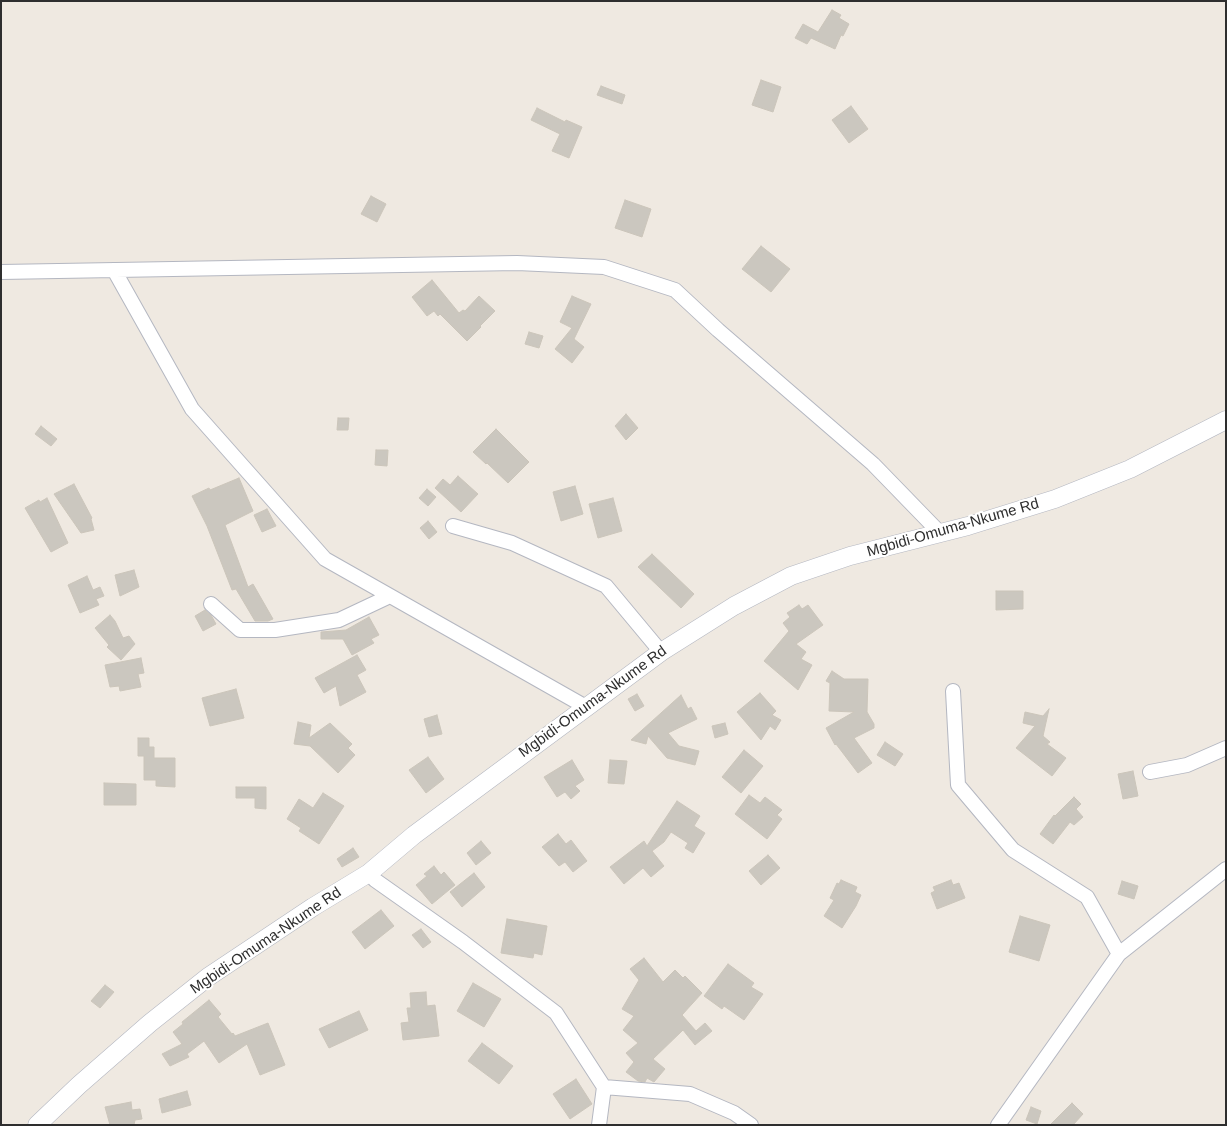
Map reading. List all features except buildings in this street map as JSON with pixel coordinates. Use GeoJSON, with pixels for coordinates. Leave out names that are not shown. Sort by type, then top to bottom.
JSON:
{"type":"FeatureCollection","features":[{"type":"Feature","properties":{"kind":"street"},"geometry":{"type":"LineString","coordinates":[[1,272],[517,262],[604,267],[675,290],[718,330],[873,464],[940,533]]}},
{"type":"Feature","properties":{"kind":"street"},"geometry":{"type":"LineString","coordinates":[[114,270],[192,408],[326,559],[586,707]]}},
{"type":"Feature","properties":{"kind":"street","name":"Mgbidi-Omuma-Nkume Rd"},"geometry":{"type":"LineString","coordinates":[[37,1125],[79,1085],[150,1023],[208,978],[313,907],[369,873],[414,835],[661,652],[734,606],[791,576],[850,556],[940,533],[1055,499],[1130,469],[1226,420]]}},
{"type":"Feature","properties":{"kind":"street"},"geometry":{"type":"LineString","coordinates":[[454,526],[512,543],[606,586],[661,652]]}},
{"type":"Feature","properties":{"kind":"street"},"geometry":{"type":"LineString","coordinates":[[211,604],[240,630],[275,630],[339,620],[390,596]]}},
{"type":"Feature","properties":{"kind":"street"},"geometry":{"type":"LineString","coordinates":[[953,691],[958,785],[1013,850],[1088,896],[1119,954]]}},
{"type":"Feature","properties":{"kind":"street"},"geometry":{"type":"LineString","coordinates":[[1150,772],[1187,765],[1226,748]]}},
{"type":"Feature","properties":{"kind":"street"},"geometry":{"type":"LineString","coordinates":[[998,1125],[1119,954],[1226,869]]}},
{"type":"Feature","properties":{"kind":"street"},"geometry":{"type":"LineString","coordinates":[[369,873],[375,880],[464,942],[556,1013],[604,1086],[599,1125]]}},
{"type":"Feature","properties":{"kind":"street"},"geometry":{"type":"LineString","coordinates":[[604,1086],[690,1094],[734,1113],[751,1125]]}}]}
